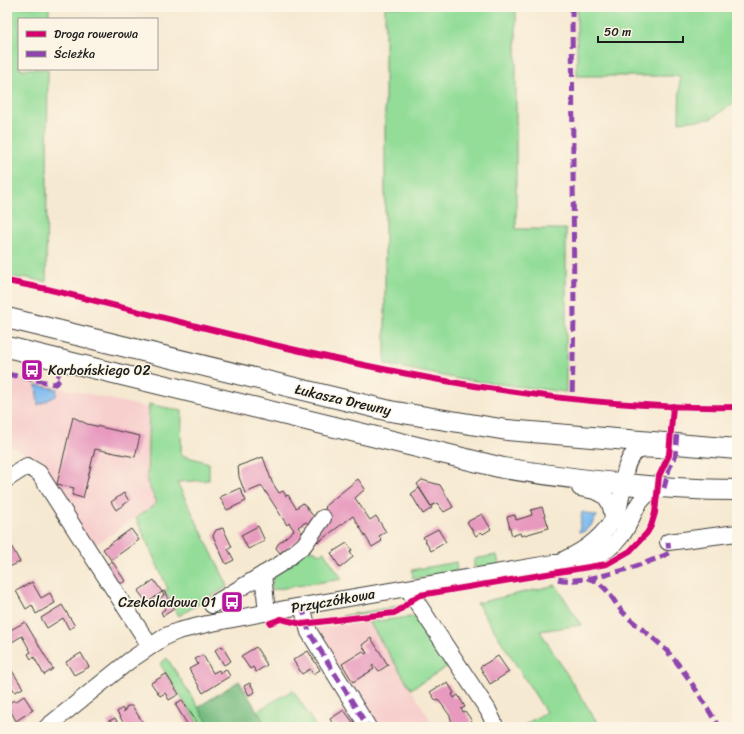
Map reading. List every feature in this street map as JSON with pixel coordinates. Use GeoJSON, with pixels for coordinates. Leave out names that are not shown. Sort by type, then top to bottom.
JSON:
{"type":"FeatureCollection","features":[{"type":"Feature","properties":{"kind":"main road","name":"Łukasza Drewny"},"geometry":{"type":"LineString","coordinates":[[7,318],[390,411],[507,430],[638,446],[685,444],[737,449]]}},
{"type":"Feature","properties":{"kind":"main road","name":"Łukasza Drewny"},"geometry":{"type":"LineString","coordinates":[[7,347],[503,468],[567,478],[655,487]]}},
{"type":"Feature","properties":{"kind":"main road"},"geometry":{"type":"LineString","coordinates":[[655,487],[737,490]]}},
{"type":"Feature","properties":{"kind":"street"},"geometry":{"type":"LineString","coordinates":[[631,520],[629,484],[631,457],[638,446],[658,450],[737,455]]}},
{"type":"Feature","properties":{"kind":"street"},"geometry":{"type":"LineString","coordinates":[[7,479],[27,466],[39,473],[150,646]]}},
{"type":"Feature","properties":{"kind":"street"},"geometry":{"type":"LineString","coordinates":[[567,478],[577,487],[597,490],[603,493],[610,507],[613,519]]}},
{"type":"Feature","properties":{"kind":"street","name":"Przyczółkowa"},"geometry":{"type":"LineString","coordinates":[[554,563],[572,556],[587,547],[603,533],[619,508],[629,484]]}},
{"type":"Feature","properties":{"kind":"street","name":"Przyczółkowa"},"geometry":{"type":"LineString","coordinates":[[47,727],[150,646],[166,636],[188,628],[302,606],[554,563],[581,562],[604,552],[618,540],[631,520],[638,505],[655,487]]}},
{"type":"Feature","properties":{"kind":"street"},"geometry":{"type":"LineString","coordinates":[[212,605],[263,574],[304,545],[323,518]]}},
{"type":"Feature","properties":{"kind":"street"},"geometry":{"type":"LineString","coordinates":[[668,542],[737,533]]}},
{"type":"Feature","properties":{"kind":"street"},"geometry":{"type":"LineString","coordinates":[[263,574],[267,613]]}},
{"type":"Feature","properties":{"kind":"street"},"geometry":{"type":"LineString","coordinates":[[408,588],[488,710],[494,723],[493,727]]}},
{"type":"Feature","properties":{"kind":"street"},"geometry":{"type":"LineString","coordinates":[[302,606],[308,632],[368,727]]}},
{"type":"Feature","properties":{"kind":"shaded area"},"geometry":{"type":"Polygon","coordinates":[[[7,375],[149,408],[147,482],[157,503],[91,548],[32,457],[12,447],[7,451],[7,375]]]}},
{"type":"Feature","properties":{"kind":"shaded area"},"geometry":{"type":"Polygon","coordinates":[[[369,622],[435,727],[373,727],[310,629],[369,622]]]}},
{"type":"Feature","properties":{"kind":"green space"},"geometry":{"type":"Polygon","coordinates":[[[7,7],[49,7],[49,18],[18,18],[18,70],[48,70],[46,282],[23,277],[21,279],[7,276],[7,7]]]}},
{"type":"Feature","properties":{"kind":"green space"},"geometry":{"type":"Polygon","coordinates":[[[385,7],[516,7],[516,229],[566,229],[566,392],[458,379],[385,364],[385,7]]]}},
{"type":"Feature","properties":{"kind":"green space"},"geometry":{"type":"Polygon","coordinates":[[[577,7],[737,7],[737,101],[710,119],[679,122],[680,76],[577,76],[577,7]]]}},
{"type":"Feature","properties":{"kind":"green space"},"geometry":{"type":"Polygon","coordinates":[[[149,404],[182,411],[181,455],[209,463],[209,480],[177,482],[228,586],[179,616],[164,591],[168,589],[136,518],[157,503],[147,482],[149,404]]]}},
{"type":"Feature","properties":{"kind":"green space"},"geometry":{"type":"Polygon","coordinates":[[[305,550],[315,551],[319,554],[324,552],[342,579],[271,590],[273,578],[305,550]]]}},
{"type":"Feature","properties":{"kind":"green space"},"geometry":{"type":"Polygon","coordinates":[[[497,555],[499,565],[474,569],[474,559],[497,555]]]}},
{"type":"Feature","properties":{"kind":"green space"},"geometry":{"type":"Polygon","coordinates":[[[456,562],[457,571],[413,579],[412,570],[456,562]]]}},
{"type":"Feature","properties":{"kind":"green space"},"geometry":{"type":"Polygon","coordinates":[[[556,585],[581,625],[540,631],[600,727],[521,727],[546,712],[477,603],[556,585]]]}},
{"type":"Feature","properties":{"kind":"green space"},"geometry":{"type":"Polygon","coordinates":[[[404,605],[392,611],[342,617],[342,616],[404,605]]]}},
{"type":"Feature","properties":{"kind":"green space"},"geometry":{"type":"Polygon","coordinates":[[[419,616],[450,665],[411,689],[369,622],[419,616]]]}},
{"type":"Feature","properties":{"kind":"green space"},"geometry":{"type":"Polygon","coordinates":[[[167,658],[211,727],[200,727],[160,664],[167,658]]]}},
{"type":"Feature","properties":{"kind":"green space"},"geometry":{"type":"Polygon","coordinates":[[[239,681],[267,727],[211,727],[198,707],[239,681]]]}},
{"type":"Feature","properties":{"kind":"green space"},"geometry":{"type":"Polygon","coordinates":[[[293,690],[316,727],[267,727],[257,711],[293,690]]]}},
{"type":"Feature","properties":{"kind":"water"},"geometry":{"type":"Polygon","coordinates":[[[36,385],[57,389],[56,396],[38,405],[36,385]]]}},
{"type":"Feature","properties":{"kind":"water"},"geometry":{"type":"Polygon","coordinates":[[[582,512],[597,516],[590,527],[583,532],[579,532],[582,512]]]}},
{"type":"Feature","properties":{"kind":"building"},"geometry":{"type":"Polygon","coordinates":[[[73,417],[87,424],[140,436],[135,457],[95,449],[83,498],[72,495],[74,488],[57,484],[73,417]]]}},
{"type":"Feature","properties":{"kind":"building"},"geometry":{"type":"Polygon","coordinates":[[[263,457],[272,482],[279,493],[283,491],[286,496],[288,495],[296,508],[303,503],[314,517],[309,526],[306,522],[298,527],[304,535],[280,553],[276,548],[278,544],[294,530],[289,523],[287,525],[262,486],[245,493],[239,477],[238,466],[263,457]]]}},
{"type":"Feature","properties":{"kind":"building"},"geometry":{"type":"Polygon","coordinates":[[[358,479],[365,489],[355,498],[370,520],[376,516],[386,532],[379,536],[382,541],[372,547],[353,516],[318,542],[314,536],[330,517],[325,510],[326,505],[358,479]]]}},
{"type":"Feature","properties":{"kind":"building"},"geometry":{"type":"Polygon","coordinates":[[[422,480],[440,485],[453,507],[444,512],[437,503],[431,506],[417,484],[422,480]]]}},
{"type":"Feature","properties":{"kind":"building"},"geometry":{"type":"Polygon","coordinates":[[[240,488],[246,501],[227,510],[220,497],[240,488]]]}},
{"type":"Feature","properties":{"kind":"building"},"geometry":{"type":"Polygon","coordinates":[[[419,488],[432,508],[423,514],[411,494],[419,488]]]}},
{"type":"Feature","properties":{"kind":"building"},"geometry":{"type":"Polygon","coordinates":[[[124,493],[129,501],[116,510],[111,502],[124,493]]]}},
{"type":"Feature","properties":{"kind":"building"},"geometry":{"type":"Polygon","coordinates":[[[542,507],[549,528],[521,536],[520,533],[512,536],[507,517],[515,515],[516,520],[532,515],[531,510],[542,507]]]}},
{"type":"Feature","properties":{"kind":"building"},"geometry":{"type":"Polygon","coordinates":[[[482,514],[491,529],[483,534],[481,532],[476,536],[467,522],[482,514]]]}},
{"type":"Feature","properties":{"kind":"building"},"geometry":{"type":"Polygon","coordinates":[[[258,526],[265,541],[248,549],[241,535],[258,526]]]}},
{"type":"Feature","properties":{"kind":"building"},"geometry":{"type":"Polygon","coordinates":[[[223,528],[232,547],[228,549],[234,560],[226,564],[213,536],[216,530],[223,528]]]}},
{"type":"Feature","properties":{"kind":"building"},"geometry":{"type":"Polygon","coordinates":[[[131,529],[139,540],[111,560],[103,549],[131,529]]]}},
{"type":"Feature","properties":{"kind":"building"},"geometry":{"type":"Polygon","coordinates":[[[438,529],[446,542],[431,551],[423,537],[438,529]]]}},
{"type":"Feature","properties":{"kind":"building"},"geometry":{"type":"Polygon","coordinates":[[[9,542],[20,562],[7,568],[7,543],[9,542]]]}},
{"type":"Feature","properties":{"kind":"building"},"geometry":{"type":"Polygon","coordinates":[[[347,543],[352,550],[350,552],[353,557],[340,568],[331,553],[347,543]]]}},
{"type":"Feature","properties":{"kind":"building"},"geometry":{"type":"Polygon","coordinates":[[[112,561],[125,581],[116,587],[103,567],[112,561]]]}},
{"type":"Feature","properties":{"kind":"building"},"geometry":{"type":"Polygon","coordinates":[[[154,580],[162,592],[147,603],[138,591],[154,580]]]}},
{"type":"Feature","properties":{"kind":"building"},"geometry":{"type":"Polygon","coordinates":[[[32,582],[41,598],[50,593],[55,603],[36,614],[32,605],[26,609],[16,591],[32,582]]]}},
{"type":"Feature","properties":{"kind":"building"},"geometry":{"type":"Polygon","coordinates":[[[164,591],[174,609],[163,616],[161,612],[165,609],[159,599],[164,595],[162,592],[164,591]]]}},
{"type":"Feature","properties":{"kind":"building"},"geometry":{"type":"Polygon","coordinates":[[[62,605],[75,626],[69,629],[63,618],[47,628],[41,618],[62,605]]]}},
{"type":"Feature","properties":{"kind":"building"},"geometry":{"type":"Polygon","coordinates":[[[25,622],[53,669],[44,675],[34,657],[31,659],[28,654],[31,652],[22,636],[7,645],[7,632],[25,622]]]}},
{"type":"Feature","properties":{"kind":"building"},"geometry":{"type":"Polygon","coordinates":[[[371,638],[388,665],[379,671],[374,665],[372,666],[374,669],[353,682],[342,664],[363,651],[365,654],[367,653],[362,645],[371,638]]]}},
{"type":"Feature","properties":{"kind":"building"},"geometry":{"type":"Polygon","coordinates":[[[222,646],[231,661],[224,665],[215,650],[222,646]]]}},
{"type":"Feature","properties":{"kind":"building"},"geometry":{"type":"Polygon","coordinates":[[[256,647],[267,665],[256,672],[253,667],[250,669],[241,656],[256,647]]]}},
{"type":"Feature","properties":{"kind":"building"},"geometry":{"type":"Polygon","coordinates":[[[308,651],[320,670],[313,674],[310,669],[302,674],[293,660],[308,651]]]}},
{"type":"Feature","properties":{"kind":"building"},"geometry":{"type":"Polygon","coordinates":[[[81,653],[89,667],[74,675],[66,662],[81,653]]]}},
{"type":"Feature","properties":{"kind":"building"},"geometry":{"type":"Polygon","coordinates":[[[203,655],[213,673],[219,670],[220,673],[226,669],[230,676],[203,693],[189,669],[198,664],[195,659],[203,655]]]}},
{"type":"Feature","properties":{"kind":"building"},"geometry":{"type":"Polygon","coordinates":[[[498,656],[509,672],[490,684],[480,667],[498,656]]]}},
{"type":"Feature","properties":{"kind":"building"},"geometry":{"type":"Polygon","coordinates":[[[7,663],[23,688],[15,692],[7,679],[7,663]]]}},
{"type":"Feature","properties":{"kind":"building"},"geometry":{"type":"Polygon","coordinates":[[[166,674],[179,694],[169,700],[165,693],[160,696],[151,683],[166,674]]]}},
{"type":"Feature","properties":{"kind":"building"},"geometry":{"type":"Polygon","coordinates":[[[250,683],[255,692],[249,695],[244,686],[250,683]]]}},
{"type":"Feature","properties":{"kind":"building"},"geometry":{"type":"Polygon","coordinates":[[[448,683],[454,693],[452,694],[454,698],[458,695],[465,707],[461,709],[463,712],[465,711],[472,721],[467,725],[467,727],[453,727],[450,716],[430,692],[441,685],[442,686],[448,683]]]}},
{"type":"Feature","properties":{"kind":"building"},"geometry":{"type":"Polygon","coordinates":[[[24,696],[33,710],[16,721],[7,704],[14,700],[15,702],[24,696]]]}},
{"type":"Feature","properties":{"kind":"building"},"geometry":{"type":"Polygon","coordinates":[[[182,700],[200,727],[189,727],[175,704],[182,700]]]}},
{"type":"Feature","properties":{"kind":"building"},"geometry":{"type":"Polygon","coordinates":[[[127,706],[132,706],[144,724],[139,727],[126,727],[117,712],[122,708],[124,712],[127,706]]]}},
{"type":"Feature","properties":{"kind":"building"},"geometry":{"type":"Polygon","coordinates":[[[344,710],[356,727],[339,727],[337,724],[334,726],[330,719],[344,710]]]}},
{"type":"Feature","properties":{"kind":"building"},"geometry":{"type":"Polygon","coordinates":[[[115,718],[120,727],[110,727],[107,722],[115,718]]]}},
{"type":"Feature","properties":{"kind":"marked path"},"geometry":{"type":"LineString","coordinates":[[572,7],[574,318],[572,400]]}},
{"type":"Feature","properties":{"kind":"marked path"},"geometry":{"type":"LineString","coordinates":[[7,374],[55,384],[61,377],[57,374]]}},
{"type":"Feature","properties":{"kind":"marked path"},"geometry":{"type":"LineString","coordinates":[[664,488],[669,469],[675,456],[677,432]]}},
{"type":"Feature","properties":{"kind":"marked path"},"geometry":{"type":"LineString","coordinates":[[558,579],[568,580],[597,577],[646,563],[669,553],[668,542]]}},
{"type":"Feature","properties":{"kind":"marked path"},"geometry":{"type":"LineString","coordinates":[[587,578],[604,587],[621,610],[658,642],[679,665],[719,727]]}},
{"type":"Feature","properties":{"kind":"marked path"},"geometry":{"type":"LineString","coordinates":[[302,606],[309,632],[368,727]]}},
{"type":"Feature","properties":{"kind":"cycle path"},"geometry":{"type":"LineString","coordinates":[[7,281],[47,289],[303,352],[475,386],[562,398],[649,405],[737,407]]}},
{"type":"Feature","properties":{"kind":"cycle path"},"geometry":{"type":"LineString","coordinates":[[270,623],[281,619],[302,624],[394,613],[420,595],[607,564],[630,551],[647,533],[651,526],[655,513],[659,476],[669,455],[673,406]]}},
{"type":"Feature","properties":{"kind":"place","name":"Korbońskiego 02"},"geometry":{"type":"Point","coordinates":[32,370]}},
{"type":"Feature","properties":{"kind":"place","name":"Czekoladowa 01"},"geometry":{"type":"Point","coordinates":[232,602]}}]}
